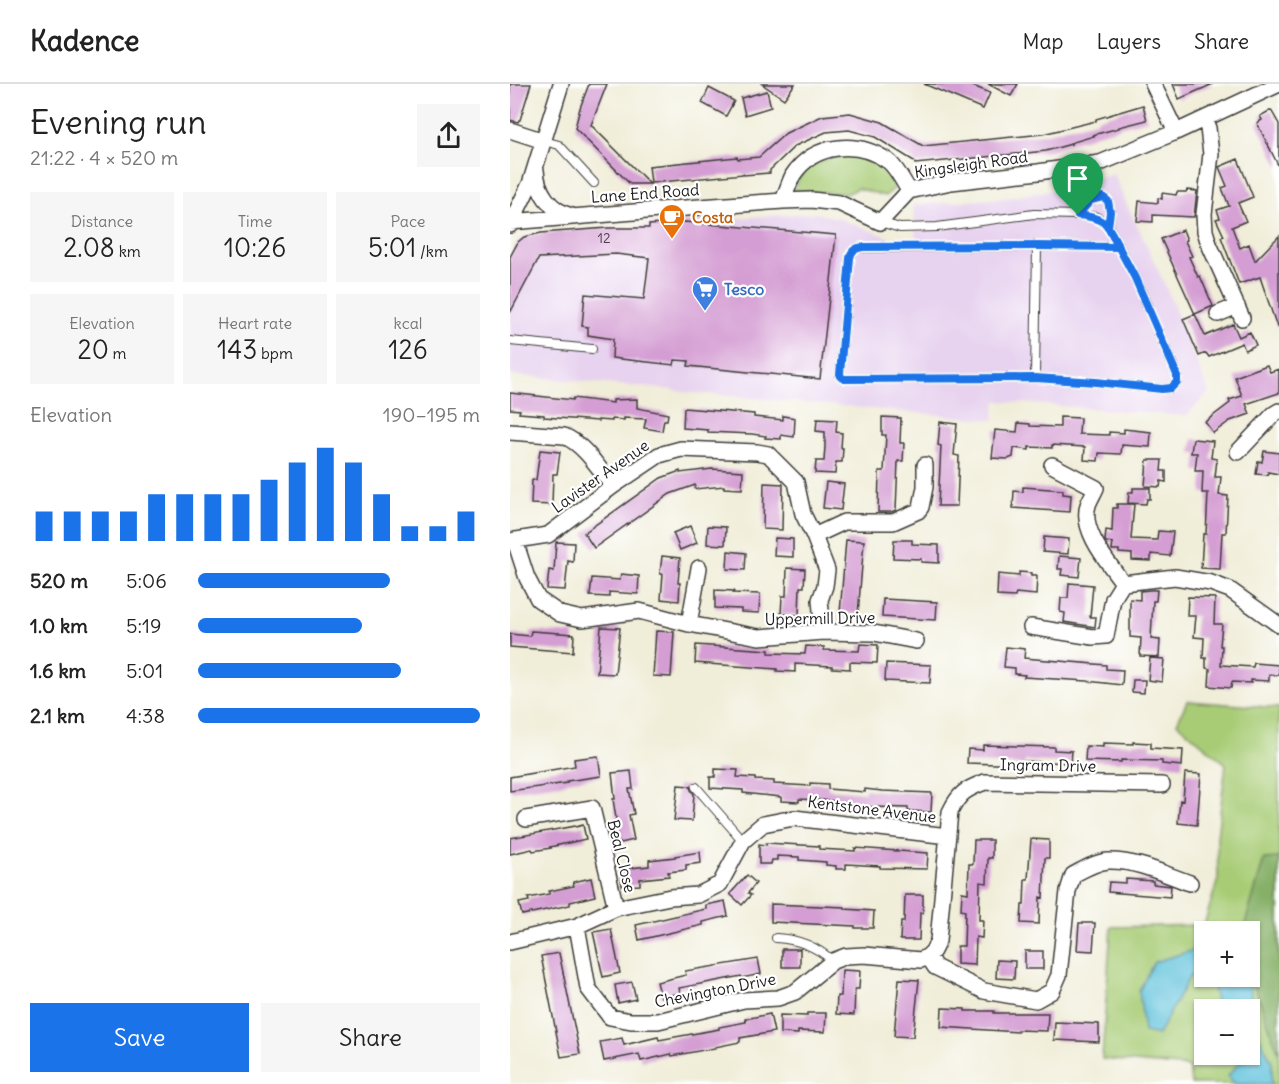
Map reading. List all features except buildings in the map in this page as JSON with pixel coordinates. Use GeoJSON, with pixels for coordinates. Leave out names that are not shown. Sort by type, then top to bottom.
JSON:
{"type":"FeatureCollection","features":[{"type":"Feature","properties":{"kind":"street"},"geometry":{"type":"LineString","coordinates":[[511,223],[536,167],[561,84]]}},
{"type":"Feature","properties":{"kind":"street"},"geometry":{"type":"LineString","coordinates":[[1153,84],[1176,132]]}},
{"type":"Feature","properties":{"kind":"street","name":"Kingsleigh Road"},"geometry":{"type":"LineString","coordinates":[[880,222],[909,191],[951,182],[1100,163],[1204,120],[1279,84]]}},
{"type":"Feature","properties":{"kind":"street"},"geometry":{"type":"LineString","coordinates":[[1204,120],[1208,128],[1211,154],[1204,214],[1205,231],[1240,312],[1218,314]]}},
{"type":"Feature","properties":{"kind":"street"},"geometry":{"type":"LineString","coordinates":[[510,130],[544,141]]}},
{"type":"Feature","properties":{"kind":"street"},"geometry":{"type":"LineString","coordinates":[[783,201],[792,176],[805,161],[827,149],[850,147],[873,153],[890,162],[909,191]]}},
{"type":"Feature","properties":{"kind":"street"},"geometry":{"type":"LineString","coordinates":[[536,167],[537,182],[551,205],[562,213],[573,216]]}},
{"type":"Feature","properties":{"kind":"street","name":"Lane End Road"},"geometry":{"type":"LineString","coordinates":[[511,223],[573,216],[812,200],[839,203],[880,222]]}},
{"type":"Feature","properties":{"kind":"street"},"geometry":{"type":"LineString","coordinates":[[1238,453],[1279,411]]}},
{"type":"Feature","properties":{"kind":"street"},"geometry":{"type":"LineString","coordinates":[[510,432],[564,436],[570,439],[585,452],[613,486]]}},
{"type":"Feature","properties":{"kind":"street","name":"Lavister Avenue"},"geometry":{"type":"LineString","coordinates":[[513,541],[548,536],[613,486],[659,455],[681,449],[768,454],[796,482],[803,514],[814,536],[826,570],[825,586],[820,600],[823,632]]}},
{"type":"Feature","properties":{"kind":"street"},"geometry":{"type":"LineString","coordinates":[[814,536],[844,522],[893,522],[918,511],[925,487],[926,465]]}},
{"type":"Feature","properties":{"kind":"street"},"geometry":{"type":"LineString","coordinates":[[1052,465],[1096,488],[1087,507],[1089,529],[1096,544],[1123,583]]}},
{"type":"Feature","properties":{"kind":"street","name":"Uppermill Drive"},"geometry":{"type":"LineString","coordinates":[[513,541],[538,599],[560,614],[582,619],[639,611],[689,624],[759,637],[823,632],[874,633],[916,641]]}},
{"type":"Feature","properties":{"kind":"street"},"geometry":{"type":"LineString","coordinates":[[689,624],[699,568]]}},
{"type":"Feature","properties":{"kind":"street"},"geometry":{"type":"LineString","coordinates":[[1123,583],[1174,577],[1210,583],[1230,590],[1279,625]]}},
{"type":"Feature","properties":{"kind":"street"},"geometry":{"type":"LineString","coordinates":[[1030,627],[1093,637],[1106,636],[1113,599],[1123,583]]}},
{"type":"Feature","properties":{"kind":"street","name":"Ingram Drive"},"geometry":{"type":"LineString","coordinates":[[928,956],[938,942],[950,812],[956,799],[968,788],[985,782],[1162,785]]}},
{"type":"Feature","properties":{"kind":"street","name":"Beal Close"},"geometry":{"type":"LineString","coordinates":[[526,819],[592,808],[616,908]]}},
{"type":"Feature","properties":{"kind":"street","name":"Kentstone Avenue"},"geometry":{"type":"LineString","coordinates":[[510,942],[577,926],[616,908],[670,897],[698,895],[720,884],[743,841],[763,824],[794,818],[948,836]]}},
{"type":"Feature","properties":{"kind":"street"},"geometry":{"type":"LineString","coordinates":[[928,956],[935,967],[984,991],[1036,1000],[1052,992],[1059,975],[1068,891],[1074,874],[1107,861],[1132,863],[1190,883]]}},
{"type":"Feature","properties":{"kind":"street","name":"Chevington Drive"},"geometry":{"type":"LineString","coordinates":[[577,926],[588,988],[610,1017],[631,1021],[657,1021],[744,1000],[778,998],[795,992],[832,961],[846,956],[864,955],[921,960],[928,956]]}},
{"type":"Feature","properties":{"kind":"lane"},"geometry":{"type":"LineString","coordinates":[[544,141],[559,145],[594,183]]}},
{"type":"Feature","properties":{"kind":"lane"},"geometry":{"type":"LineString","coordinates":[[1078,215],[1091,200],[1103,197],[1108,201],[1110,212],[1108,227]]}},
{"type":"Feature","properties":{"kind":"lane"},"geometry":{"type":"LineString","coordinates":[[880,222],[900,228],[937,227],[1034,214],[1097,217],[1108,227],[1119,247],[1135,278],[1177,375],[1177,382],[1171,388],[1162,389],[1035,378],[844,379],[840,374],[850,258],[857,248],[1119,247]]}},
{"type":"Feature","properties":{"kind":"lane"},"geometry":{"type":"LineString","coordinates":[[1035,378],[1037,246]]}},
{"type":"Feature","properties":{"kind":"lane"},"geometry":{"type":"LineString","coordinates":[[510,341],[592,349]]}},
{"type":"Feature","properties":{"kind":"lane"},"geometry":{"type":"LineString","coordinates":[[696,787],[743,841]]}},
{"type":"Feature","properties":{"kind":"lane"},"geometry":{"type":"LineString","coordinates":[[776,938],[796,940],[825,954],[832,961]]}},
{"type":"Feature","properties":{"kind":"shaded area"},"geometry":{"type":"Polygon","coordinates":[[[1114,174],[1165,285],[1209,392],[1186,416],[996,401],[994,420],[510,375],[510,257],[518,242],[529,235],[635,228],[648,224],[814,213],[838,218],[890,238],[916,241],[913,205],[1006,198],[1073,186],[1114,174]]]}},
{"type":"Feature","properties":{"kind":"green space"},"geometry":{"type":"Polygon","coordinates":[[[852,155],[879,166],[889,175],[895,188],[885,196],[857,188],[847,194],[794,190],[799,178],[810,166],[830,158],[852,155]]]}},
{"type":"Feature","properties":{"kind":"green space"},"geometry":{"type":"Polygon","coordinates":[[[1187,701],[1279,708],[1279,1084],[1191,1084],[1189,1067],[1102,1059],[1111,927],[1194,925],[1194,987],[1260,987],[1260,921],[1205,921],[1218,879],[1217,837],[1226,764],[1177,723],[1187,701]]]}},
{"type":"Feature","properties":{"kind":"green space"},"geometry":{"type":"Polygon","coordinates":[[[1279,858],[1279,1054],[1255,987],[1260,987],[1260,921],[1246,921],[1264,859],[1279,858]]]}},
{"type":"Feature","properties":{"kind":"water"},"geometry":{"type":"Polygon","coordinates":[[[1194,950],[1194,977],[1190,976],[1158,1035],[1144,1032],[1139,991],[1154,962],[1194,950]]]}},
{"type":"Feature","properties":{"kind":"water"},"geometry":{"type":"Polygon","coordinates":[[[1213,987],[1250,987],[1251,999],[1216,999],[1213,987]]]}},
{"type":"Feature","properties":{"kind":"water"},"geometry":{"type":"Polygon","coordinates":[[[1260,1038],[1272,1062],[1272,1084],[1235,1084],[1228,1076],[1237,1065],[1260,1065],[1260,1038]]]}},
{"type":"Feature","properties":{"kind":"place","name":"Costa"},"geometry":{"type":"Point","coordinates":[672,240]}},
{"type":"Feature","properties":{"kind":"place","name":"Tesco"},"geometry":{"type":"Point","coordinates":[705,312]}},
{"type":"Feature","properties":{"kind":"route"},"geometry":{"type":"LineString","coordinates":[[1078,215],[1091,200],[1103,197],[1108,201],[1110,212],[1108,227],[1119,247],[1135,278],[1177,375],[1177,382],[1171,388],[1035,378],[844,379],[841,377],[850,255],[857,248],[1119,247],[1108,227],[1097,217],[1078,215]]}}]}
